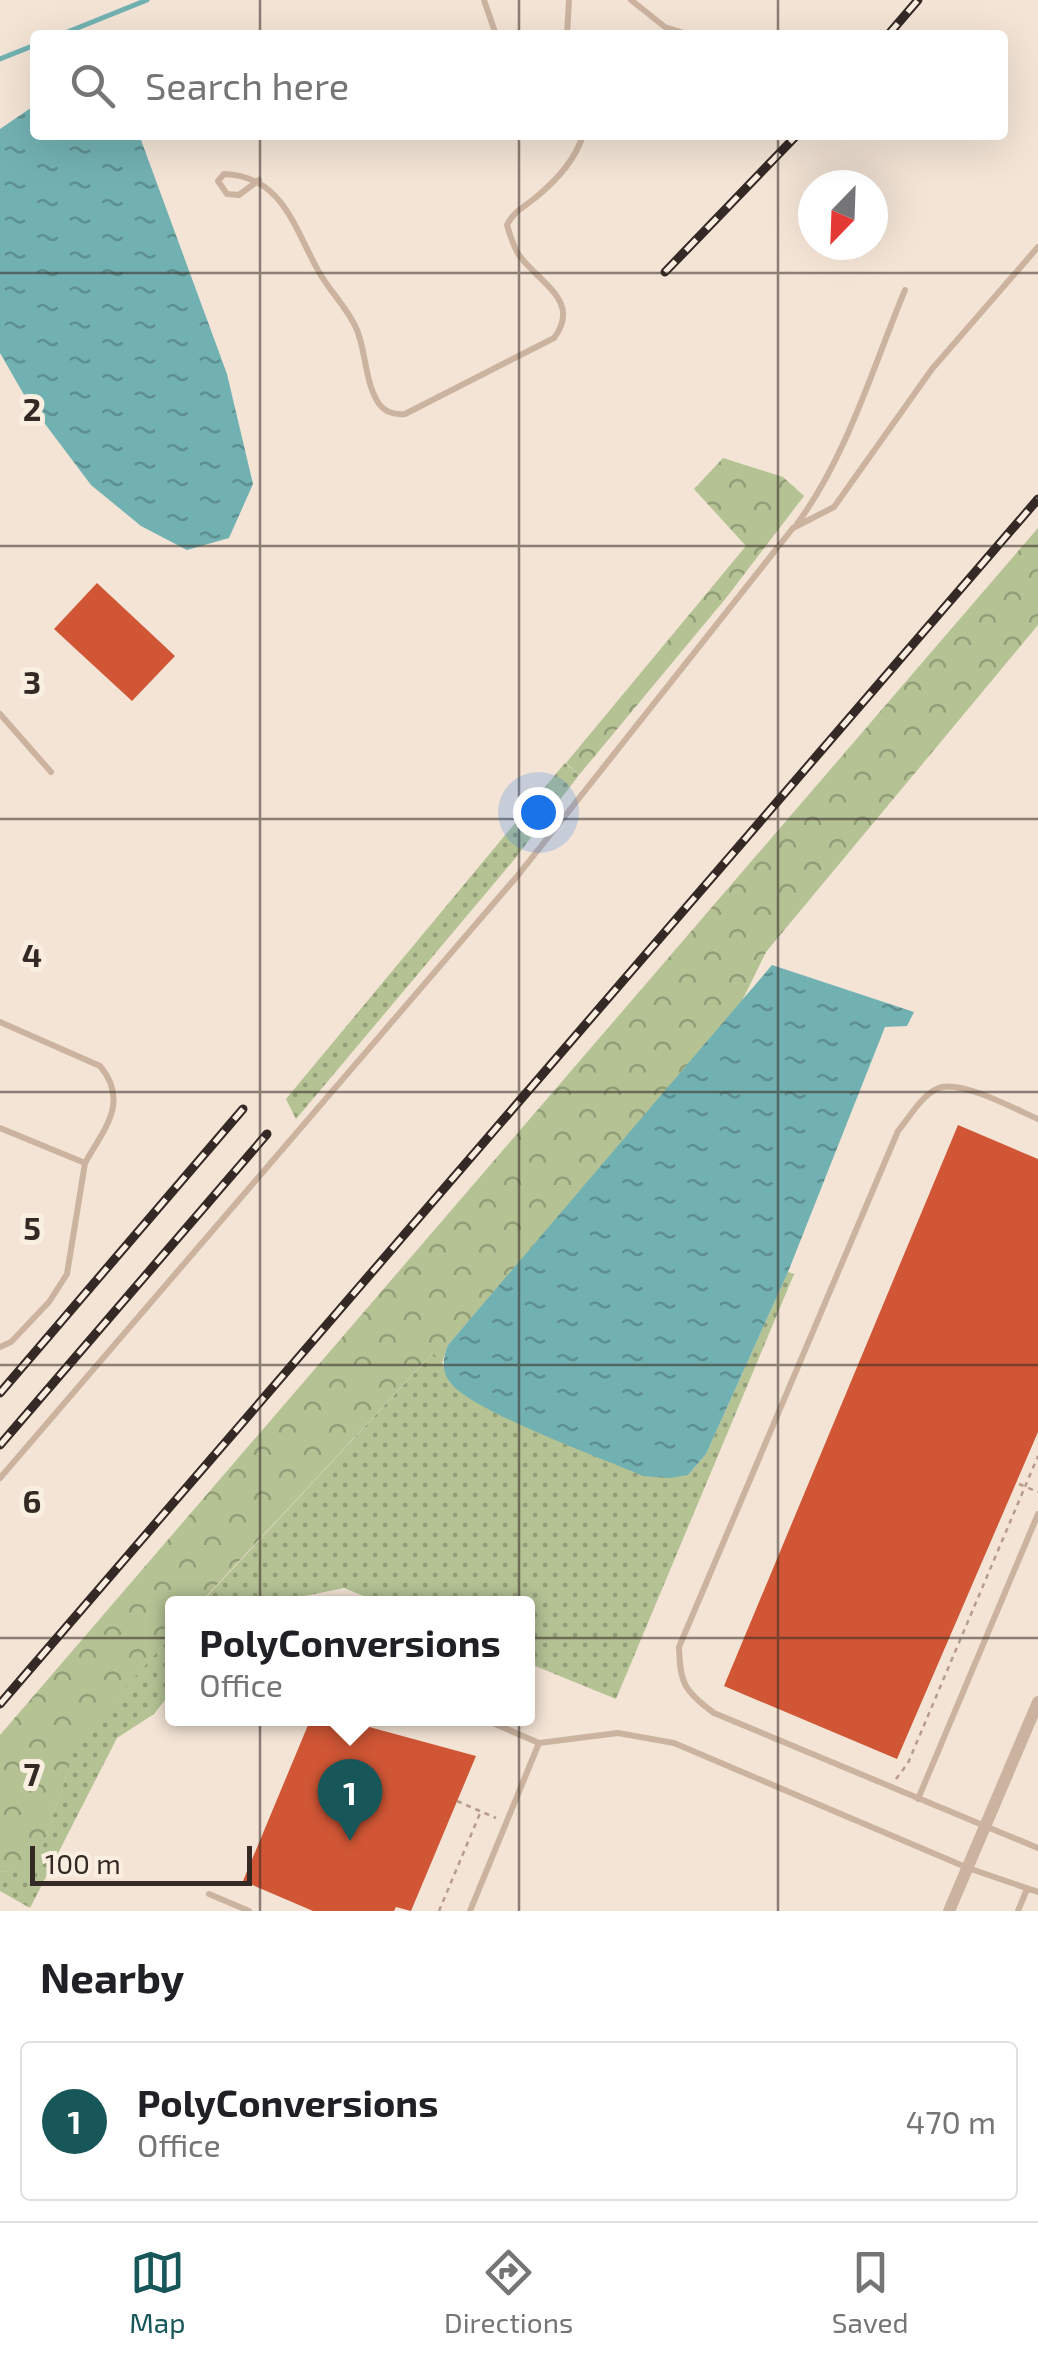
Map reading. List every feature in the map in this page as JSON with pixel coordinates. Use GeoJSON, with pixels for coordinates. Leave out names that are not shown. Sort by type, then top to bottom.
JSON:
{"type":"FeatureCollection","features":[{"type":"Feature","properties":{"kind":"street"},"geometry":{"type":"LineString","coordinates":[[950,1911],[1038,1702]]}},
{"type":"Feature","properties":{"kind":"lane"},"geometry":{"type":"LineString","coordinates":[[484,0],[494,30]]}},
{"type":"Feature","properties":{"kind":"lane"},"geometry":{"type":"LineString","coordinates":[[567,30],[568,0]]}},
{"type":"Feature","properties":{"kind":"lane"},"geometry":{"type":"LineString","coordinates":[[630,0],[670,30]]}},
{"type":"Feature","properties":{"kind":"lane"},"geometry":{"type":"LineString","coordinates":[[667,27],[676,30]]}},
{"type":"Feature","properties":{"kind":"lane"},"geometry":{"type":"LineString","coordinates":[[259,180],[239,195],[226,194],[218,181],[224,174],[259,180],[281,202],[320,276],[358,331],[375,398],[382,409],[397,415],[554,338],[562,327],[566,313],[560,301],[518,254],[507,225],[513,213],[566,169],[582,140]]}},
{"type":"Feature","properties":{"kind":"lane"},"geometry":{"type":"LineString","coordinates":[[793,528],[834,506],[932,369],[1038,247]]}},
{"type":"Feature","properties":{"kind":"lane"},"geometry":{"type":"LineString","coordinates":[[0,1478],[519,874],[810,506],[843,441],[906,290]]}},
{"type":"Feature","properties":{"kind":"lane"},"geometry":{"type":"LineString","coordinates":[[0,714],[50,772]]}},
{"type":"Feature","properties":{"kind":"lane"},"geometry":{"type":"LineString","coordinates":[[0,1022],[100,1066],[111,1078],[114,1111],[85,1163],[67,1274],[49,1302],[10,1342],[0,1347]]}},
{"type":"Feature","properties":{"kind":"lane"},"geometry":{"type":"LineString","coordinates":[[1038,1119],[969,1090],[942,1087],[926,1097],[898,1131],[678,1647],[680,1680],[695,1700],[714,1712],[1038,1848]]}},
{"type":"Feature","properties":{"kind":"lane"},"geometry":{"type":"LineString","coordinates":[[0,1128],[85,1163]]}},
{"type":"Feature","properties":{"kind":"lane"},"geometry":{"type":"LineString","coordinates":[[918,1799],[1038,1514]]}},
{"type":"Feature","properties":{"kind":"lane"},"geometry":{"type":"LineString","coordinates":[[500,1726],[539,1743],[618,1734],[674,1743],[968,1868],[1038,1892]]}},
{"type":"Feature","properties":{"kind":"lane"},"geometry":{"type":"LineString","coordinates":[[470,1911],[539,1743]]}},
{"type":"Feature","properties":{"kind":"lane"},"geometry":{"type":"LineString","coordinates":[[1018,1911],[1027,1889]]}},
{"type":"Feature","properties":{"kind":"lane"},"geometry":{"type":"LineString","coordinates":[[208,1894],[246,1910]]}},
{"type":"Feature","properties":{"kind":"path"},"geometry":{"type":"LineString","coordinates":[[890,1787],[908,1763],[1038,1456]]}},
{"type":"Feature","properties":{"kind":"path"},"geometry":{"type":"LineString","coordinates":[[1019,1484],[1038,1492]]}},
{"type":"Feature","properties":{"kind":"path"},"geometry":{"type":"LineString","coordinates":[[457,1801],[506,1822]]}},
{"type":"Feature","properties":{"kind":"path"},"geometry":{"type":"LineString","coordinates":[[439,1911],[481,1811]]}},
{"type":"Feature","properties":{"kind":"green space"},"geometry":{"type":"Polygon","coordinates":[[[723,458],[783,477],[804,496],[726,598],[579,775],[566,763],[746,546],[694,489],[723,458]]]}},
{"type":"Feature","properties":{"kind":"green space"},"geometry":{"type":"Polygon","coordinates":[[[1038,528],[1038,625],[766,952],[741,1003],[448,1345],[442,1363],[433,1353],[207,1596],[165,1596],[165,1643],[69,1751],[69,1768],[35,1869],[0,1872],[0,1735],[1038,528]]]}},
{"type":"Feature","properties":{"kind":"green space"},"geometry":{"type":"Polygon","coordinates":[[[565,763],[579,775],[513,861],[296,1119],[286,1099],[565,763]]]}},
{"type":"Feature","properties":{"kind":"green space"},"geometry":{"type":"Polygon","coordinates":[[[788,1272],[794,1274],[616,1699],[535,1666],[535,1596],[364,1596],[344,1588],[305,1596],[207,1596],[434,1352],[450,1383],[688,1475],[706,1454],[788,1272]]]}},
{"type":"Feature","properties":{"kind":"green space"},"geometry":{"type":"Polygon","coordinates":[[[165,1643],[165,1700],[154,1714],[117,1738],[30,1908],[0,1891],[0,1872],[35,1868],[69,1768],[68,1751],[165,1643]]]}},
{"type":"Feature","properties":{"kind":"water"},"geometry":{"type":"Polygon","coordinates":[[[30,108],[30,140],[141,140],[227,374],[253,484],[229,538],[187,550],[141,526],[91,485],[27,400],[0,353],[0,129],[30,108]]]}},
{"type":"Feature","properties":{"kind":"water"},"geometry":{"type":"Polygon","coordinates":[[[772,965],[914,1012],[907,1026],[885,1027],[788,1272],[706,1454],[688,1475],[643,1476],[508,1419],[461,1393],[445,1372],[448,1345],[772,965]]]}},
{"type":"Feature","properties":{"kind":"building"},"geometry":{"type":"Polygon","coordinates":[[[97,583],[175,656],[132,701],[54,629],[97,583]]]}},
{"type":"Feature","properties":{"kind":"building"},"geometry":{"type":"Polygon","coordinates":[[[958,1125],[1038,1159],[1038,1432],[897,1759],[724,1686],[958,1125]]]}},
{"type":"Feature","properties":{"kind":"building"},"geometry":{"type":"Polygon","coordinates":[[[308,1726],[365,1726],[476,1756],[411,1911],[396,1907],[394,1911],[313,1911],[243,1881],[308,1726]]]}},
{"type":"Feature","properties":{"kind":"waterway"},"geometry":{"type":"LineString","coordinates":[[72,30],[147,0]]}},
{"type":"Feature","properties":{"kind":"waterway"},"geometry":{"type":"LineString","coordinates":[[0,59],[30,47]]}},
{"type":"Feature","properties":{"kind":"railway"},"geometry":{"type":"LineString","coordinates":[[892,30],[918,0]]}},
{"type":"Feature","properties":{"kind":"railway"},"geometry":{"type":"LineString","coordinates":[[665,272],[792,140]]}},
{"type":"Feature","properties":{"kind":"railway"},"geometry":{"type":"LineString","coordinates":[[0,1704],[1038,499]]}},
{"type":"Feature","properties":{"kind":"railway"},"geometry":{"type":"LineString","coordinates":[[0,1393],[243,1109]]}},
{"type":"Feature","properties":{"kind":"railway"},"geometry":{"type":"LineString","coordinates":[[0,1445],[267,1134]]}},
{"type":"Feature","properties":{"kind":"place","name":"PolyConversions"},"geometry":{"type":"Point","coordinates":[350,1841]}}]}
